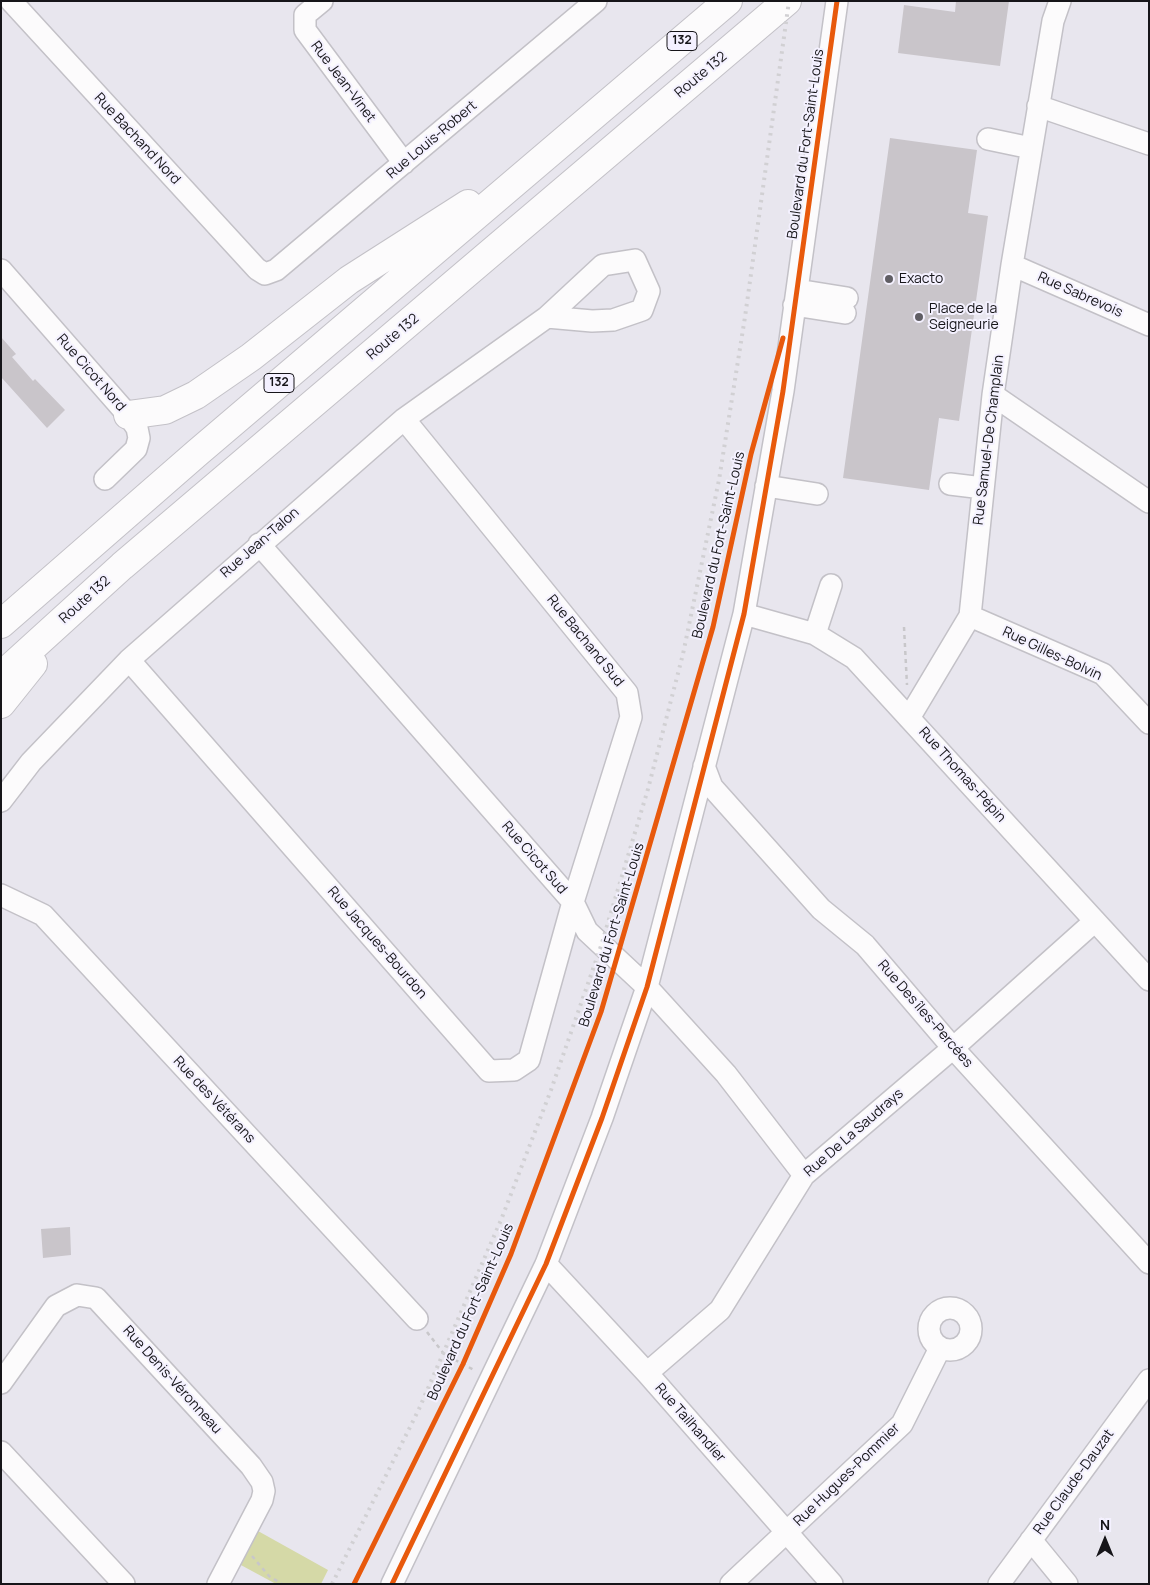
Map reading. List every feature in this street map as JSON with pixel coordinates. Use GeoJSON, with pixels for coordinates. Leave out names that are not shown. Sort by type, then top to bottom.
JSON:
{"type":"FeatureCollection","features":[{"type":"Feature","properties":{"kind":"highway","name":"132"},"geometry":{"type":"LineString","coordinates":[[1,624],[78,555],[728,1]]}},
{"type":"Feature","properties":{"kind":"highway","name":"Route 132"},"geometry":{"type":"LineString","coordinates":[[1,676],[82,602],[787,1]]}},
{"type":"Feature","properties":{"kind":"highway"},"geometry":{"type":"LineString","coordinates":[[128,414],[165,410],[196,395],[251,357],[349,280],[560,145]]}},
{"type":"Feature","properties":{"kind":"highway"},"geometry":{"type":"LineString","coordinates":[[1,704],[82,602]]}},
{"type":"Feature","properties":{"kind":"street","name":"Rue Bachand Nord"},"geometry":{"type":"LineString","coordinates":[[11,1],[257,269],[265,274]]}},
{"type":"Feature","properties":{"kind":"street","name":"Rue Jean-Vinet"},"geometry":{"type":"LineString","coordinates":[[322,1],[305,15],[305,30],[404,163]]}},
{"type":"Feature","properties":{"kind":"street","name":"Rue Louis-Robert"},"geometry":{"type":"LineString","coordinates":[[265,274],[276,270],[596,1]]}},
{"type":"Feature","properties":{"kind":"street","name":"Boulevard du Fort-Saint-Louis"},"geometry":{"type":"LineString","coordinates":[[392,1584],[546,1264],[602,1118],[647,987],[744,614],[795,298],[837,1]]}},
{"type":"Feature","properties":{"kind":"street","name":"Rue Samuel-De Champlain"},"geometry":{"type":"LineString","coordinates":[[909,718],[970,616],[993,395],[1012,265],[1053,21],[1060,1]]}},
{"type":"Feature","properties":{"kind":"street"},"geometry":{"type":"LineString","coordinates":[[1038,106],[1149,144]]}},
{"type":"Feature","properties":{"kind":"street"},"geometry":{"type":"LineString","coordinates":[[988,139],[1031,148]]}},
{"type":"Feature","properties":{"kind":"street","name":"Rue Sabrevois"},"geometry":{"type":"LineString","coordinates":[[1012,265],[1149,325]]}},
{"type":"Feature","properties":{"kind":"street","name":"Rue Cicot Nord"},"geometry":{"type":"LineString","coordinates":[[1,270],[128,414],[137,428],[138,444],[132,455],[105,479]]}},
{"type":"Feature","properties":{"kind":"street"},"geometry":{"type":"LineString","coordinates":[[795,298],[846,305]]}},
{"type":"Feature","properties":{"kind":"street","name":"Rue Jean-Talon"},"geometry":{"type":"LineString","coordinates":[[1,800],[31,762],[129,660],[259,544],[404,419],[547,317]]}},
{"type":"Feature","properties":{"kind":"street"},"geometry":{"type":"LineString","coordinates":[[993,395],[1149,502]]}},
{"type":"Feature","properties":{"kind":"street","name":"Rue Bachand Sud"},"geometry":{"type":"LineString","coordinates":[[404,419],[627,693],[632,717],[573,902]]}},
{"type":"Feature","properties":{"kind":"street"},"geometry":{"type":"LineString","coordinates":[[950,484],[983,488]]}},
{"type":"Feature","properties":{"kind":"street"},"geometry":{"type":"LineString","coordinates":[[766,486],[817,494]]}},
{"type":"Feature","properties":{"kind":"street","name":"Rue Cicot Sud"},"geometry":{"type":"LineString","coordinates":[[259,544],[573,902],[588,931],[647,987],[726,1074],[804,1175]]}},
{"type":"Feature","properties":{"kind":"street"},"geometry":{"type":"LineString","coordinates":[[815,634],[831,585]]}},
{"type":"Feature","properties":{"kind":"street","name":"Rue Thomas-Pépin"},"geometry":{"type":"LineString","coordinates":[[744,614],[815,634],[854,658],[1149,980]]}},
{"type":"Feature","properties":{"kind":"street","name":"Rue Gilles-Bolvin"},"geometry":{"type":"LineString","coordinates":[[970,616],[1103,674],[1149,723]]}},
{"type":"Feature","properties":{"kind":"street","name":"Rue Jacques-Bourdon"},"geometry":{"type":"LineString","coordinates":[[129,660],[489,1071],[514,1070],[529,1060],[573,902]]}},
{"type":"Feature","properties":{"kind":"street","name":"Rue Des îles-Percées"},"geometry":{"type":"LineString","coordinates":[[704,766],[712,786],[821,909],[865,945],[954,1048],[1149,1263]]}},
{"type":"Feature","properties":{"kind":"street","name":"Rue des Vétérans"},"geometry":{"type":"LineString","coordinates":[[1,895],[43,916],[417,1319]]}},
{"type":"Feature","properties":{"kind":"street","name":"Rue De La Saudrays"},"geometry":{"type":"LineString","coordinates":[[646,1373],[720,1310],[804,1175],[954,1048],[1095,921]]}},
{"type":"Feature","properties":{"kind":"street","name":"Rue Tailhandier"},"geometry":{"type":"LineString","coordinates":[[546,1264],[646,1373],[832,1584]]}},
{"type":"Feature","properties":{"kind":"street","name":"Rue Denis-Véronneau"},"geometry":{"type":"LineString","coordinates":[[1,1383],[56,1306],[76,1295],[96,1298],[244,1459],[262,1482],[264,1491],[262,1500],[218,1584]]}},
{"type":"Feature","properties":{"kind":"street","name":"Rue Hugues-Pommier"},"geometry":{"type":"LineString","coordinates":[[731,1584],[788,1533],[902,1424],[940,1348]]}},
{"type":"Feature","properties":{"kind":"street","name":"Rue Claude-Dauzat"},"geometry":{"type":"LineString","coordinates":[[999,1584],[1149,1380]]}},
{"type":"Feature","properties":{"kind":"street"},"geometry":{"type":"LineString","coordinates":[[1,1452],[124,1584]]}},
{"type":"Feature","properties":{"kind":"street"},"geometry":{"type":"LineString","coordinates":[[1031,1540],[1067,1584]]}},
{"type":"Feature","properties":{"kind":"path"},"geometry":{"type":"LineString","coordinates":[[904,627],[909,718]]}},
{"type":"Feature","properties":{"kind":"path"},"geometry":{"type":"LineString","coordinates":[[417,1319],[444,1354],[491,1379]]}},
{"type":"Feature","properties":{"kind":"path"},"geometry":{"type":"LineString","coordinates":[[238,1547],[254,1557],[269,1576],[282,1584]]}},
{"type":"Feature","properties":{"kind":"green space"},"geometry":{"type":"Polygon","coordinates":[[[258,1531],[328,1570],[321,1584],[276,1584],[239,1564],[258,1531]]]}},
{"type":"Feature","properties":{"kind":"building"},"geometry":{"type":"Polygon","coordinates":[[[956,1],[1009,1],[1000,66],[898,53],[904,5],[955,12],[956,1]]]}},
{"type":"Feature","properties":{"kind":"building","name":"Place de la Seigneurie"},"geometry":{"type":"Polygon","coordinates":[[[890,138],[977,150],[968,213],[988,216],[959,421],[939,418],[929,490],[843,478],[890,138]]]}},
{"type":"Feature","properties":{"kind":"building"},"geometry":{"type":"Polygon","coordinates":[[[1,337],[16,354],[12,357],[33,381],[35,379],[65,410],[47,428],[1,377],[1,337]]]}},
{"type":"Feature","properties":{"kind":"building"},"geometry":{"type":"Polygon","coordinates":[[[70,1227],[71,1255],[43,1258],[41,1229],[70,1227]]]}},
{"type":"Feature","properties":{"kind":"railway"},"geometry":{"type":"LineString","coordinates":[[332,1584],[419,1409],[501,1220],[551,1090],[601,946],[648,789],[683,654],[719,480],[745,317],[789,1]]}},
{"type":"Feature","properties":{"kind":"cycle path"},"geometry":{"type":"LineString","coordinates":[[392,1584],[546,1264],[602,1118],[647,987],[744,614],[783,391],[837,1]]}},
{"type":"Feature","properties":{"kind":"cycle path"},"geometry":{"type":"LineString","coordinates":[[354,1584],[463,1364],[511,1254],[601,1012],[713,627],[751,454],[783,338]]}},
{"type":"Feature","properties":{"kind":"place","name":"Exacto"},"geometry":{"type":"Point","coordinates":[889,279]}},
{"type":"Feature","properties":{"kind":"place","name":"Place de la Seigneurie"},"geometry":{"type":"Point","coordinates":[919,317]}}]}
